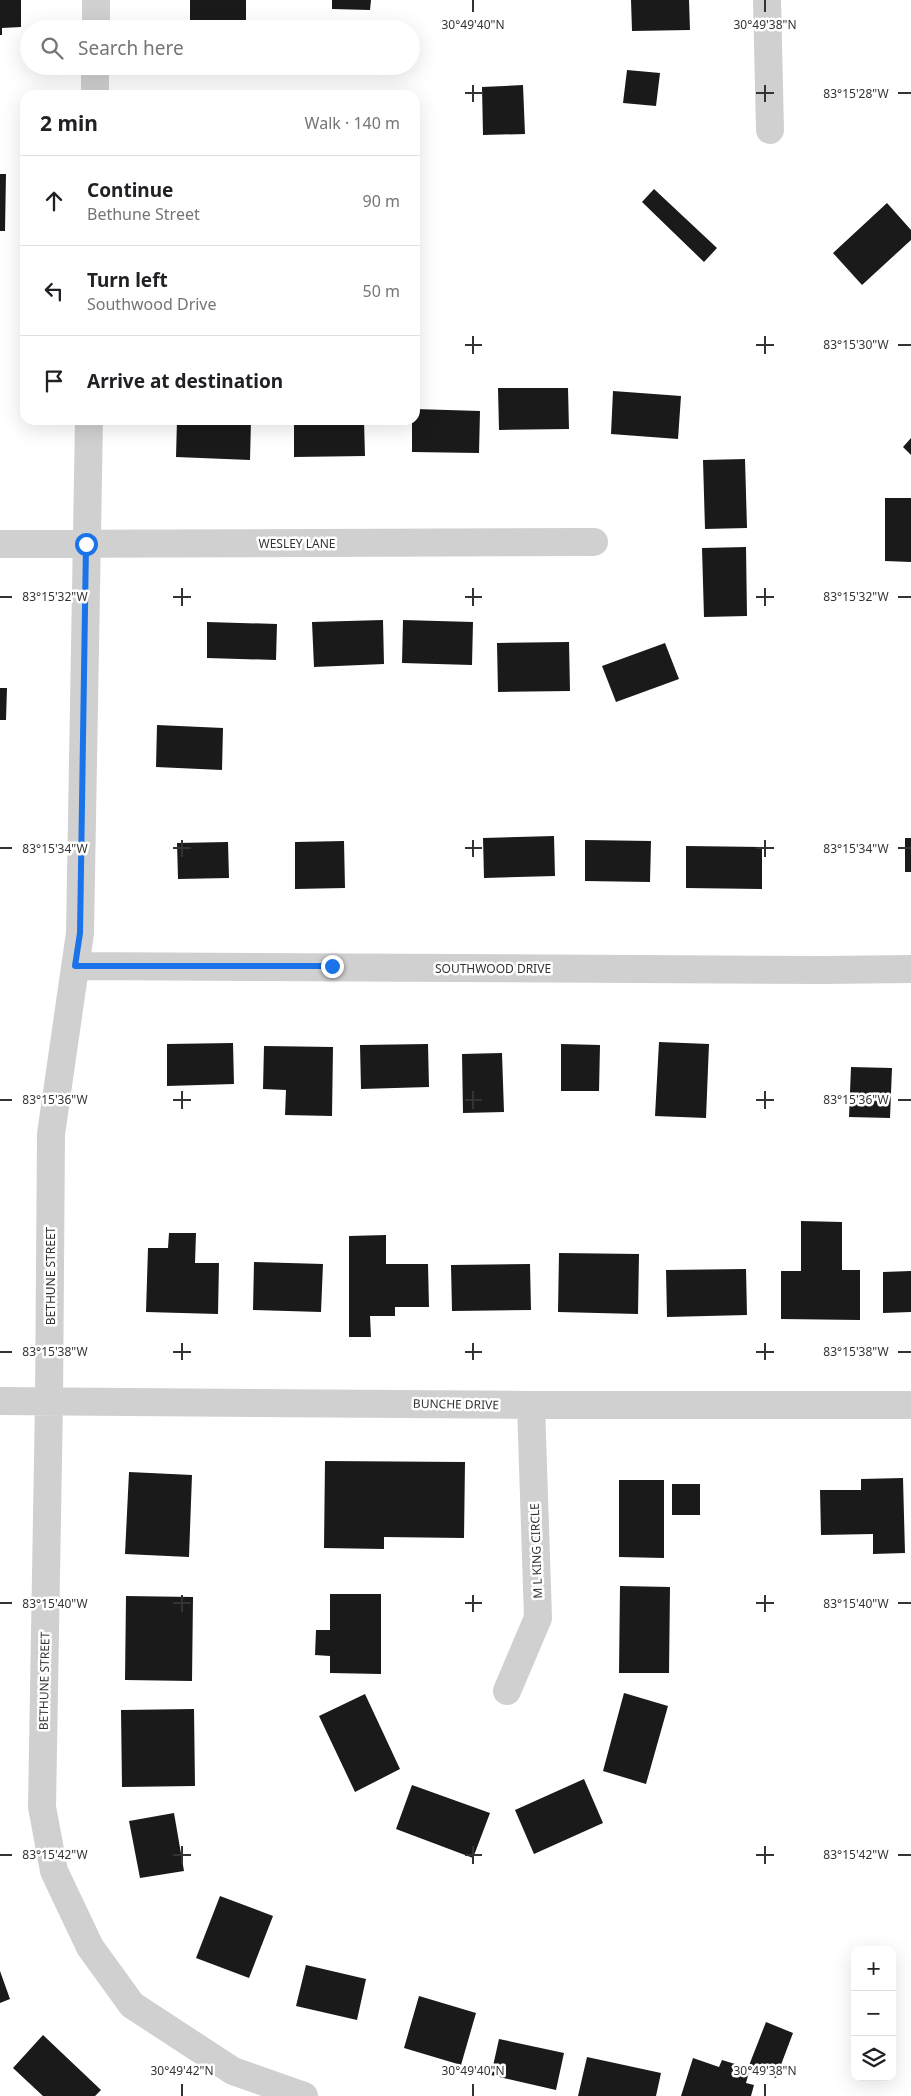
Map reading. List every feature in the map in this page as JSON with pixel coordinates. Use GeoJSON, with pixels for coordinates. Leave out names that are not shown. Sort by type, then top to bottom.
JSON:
{"type":"FeatureCollection","features":[{"type":"Feature","properties":{"kind":"street"},"geometry":{"type":"LineString","coordinates":[[96,0],[96,20]]}},
{"type":"Feature","properties":{"kind":"street"},"geometry":{"type":"LineString","coordinates":[[767,0],[770,130]]}},
{"type":"Feature","properties":{"kind":"street"},"geometry":{"type":"LineString","coordinates":[[95,75],[95,90]]}},
{"type":"Feature","properties":{"kind":"street","name":"BETHUNE STREET"},"geometry":{"type":"LineString","coordinates":[[88,425],[80,924],[51,1134],[49,1401],[42,1807],[54,1870],[90,1947],[132,2006],[233,2071],[304,2096]]}},
{"type":"Feature","properties":{"kind":"street","name":"WESLEY LANE"},"geometry":{"type":"LineString","coordinates":[[0,544],[594,542]]}},
{"type":"Feature","properties":{"kind":"street","name":"SOUTHWOOD DRIVE"},"geometry":{"type":"LineString","coordinates":[[75,966],[911,969]]}},
{"type":"Feature","properties":{"kind":"street","name":"BUNCHE DRIVE"},"geometry":{"type":"LineString","coordinates":[[0,1401],[531,1405],[911,1405]]}},
{"type":"Feature","properties":{"kind":"street","name":"M L KING CIRCLE"},"geometry":{"type":"LineString","coordinates":[[507,1691],[538,1618],[531,1405]]}},
{"type":"Feature","properties":{"kind":"building"},"geometry":{"type":"Polygon","coordinates":[[[0,0],[21,0],[20,27],[2,28],[2,35],[0,35],[0,0]]]}},
{"type":"Feature","properties":{"kind":"building"},"geometry":{"type":"Polygon","coordinates":[[[190,0],[246,0],[246,20],[190,20],[190,0]]]}},
{"type":"Feature","properties":{"kind":"building"},"geometry":{"type":"Polygon","coordinates":[[[332,0],[371,0],[370,10],[332,9],[332,0]]]}},
{"type":"Feature","properties":{"kind":"building"},"geometry":{"type":"Polygon","coordinates":[[[631,0],[689,0],[690,30],[632,31],[631,0]]]}},
{"type":"Feature","properties":{"kind":"building"},"geometry":{"type":"Polygon","coordinates":[[[627,70],[660,73],[656,106],[623,103],[627,70]]]}},
{"type":"Feature","properties":{"kind":"building"},"geometry":{"type":"Polygon","coordinates":[[[523,85],[525,134],[483,135],[482,87],[523,85]]]}},
{"type":"Feature","properties":{"kind":"building"},"geometry":{"type":"Polygon","coordinates":[[[0,174],[6,174],[5,231],[0,231],[0,174]]]}},
{"type":"Feature","properties":{"kind":"building"},"geometry":{"type":"Polygon","coordinates":[[[654,189],[717,248],[704,262],[642,202],[654,189]]]}},
{"type":"Feature","properties":{"kind":"building"},"geometry":{"type":"Polygon","coordinates":[[[887,203],[911,230],[911,240],[862,285],[833,253],[887,203]]]}},
{"type":"Feature","properties":{"kind":"building"},"geometry":{"type":"Polygon","coordinates":[[[498,388],[568,388],[569,429],[499,430],[498,388]]]}},
{"type":"Feature","properties":{"kind":"building"},"geometry":{"type":"Polygon","coordinates":[[[613,391],[681,396],[678,439],[611,434],[613,391]]]}},
{"type":"Feature","properties":{"kind":"building"},"geometry":{"type":"Polygon","coordinates":[[[420,409],[480,411],[479,453],[412,452],[412,425],[420,425],[420,409]]]}},
{"type":"Feature","properties":{"kind":"building"},"geometry":{"type":"Polygon","coordinates":[[[177,425],[251,425],[250,460],[176,457],[177,425]]]}},
{"type":"Feature","properties":{"kind":"building"},"geometry":{"type":"Polygon","coordinates":[[[294,425],[364,425],[365,456],[294,457],[294,425]]]}},
{"type":"Feature","properties":{"kind":"building"},"geometry":{"type":"Polygon","coordinates":[[[911,438],[911,455],[903,447],[911,438]]]}},
{"type":"Feature","properties":{"kind":"building"},"geometry":{"type":"Polygon","coordinates":[[[745,459],[747,528],[705,529],[703,460],[745,459]]]}},
{"type":"Feature","properties":{"kind":"building"},"geometry":{"type":"Polygon","coordinates":[[[885,498],[911,498],[911,562],[885,561],[885,498]]]}},
{"type":"Feature","properties":{"kind":"building"},"geometry":{"type":"Polygon","coordinates":[[[746,547],[747,616],[704,617],[702,548],[746,547]]]}},
{"type":"Feature","properties":{"kind":"building"},"geometry":{"type":"Polygon","coordinates":[[[383,620],[384,664],[314,667],[312,622],[383,620]]]}},
{"type":"Feature","properties":{"kind":"building"},"geometry":{"type":"Polygon","coordinates":[[[403,620],[473,622],[472,665],[402,663],[403,620]]]}},
{"type":"Feature","properties":{"kind":"building"},"geometry":{"type":"Polygon","coordinates":[[[207,622],[277,624],[276,660],[207,658],[207,622]]]}},
{"type":"Feature","properties":{"kind":"building"},"geometry":{"type":"Polygon","coordinates":[[[569,642],[570,691],[498,692],[497,643],[569,642]]]}},
{"type":"Feature","properties":{"kind":"building"},"geometry":{"type":"Polygon","coordinates":[[[665,643],[679,679],[616,702],[602,666],[665,643]]]}},
{"type":"Feature","properties":{"kind":"building"},"geometry":{"type":"Polygon","coordinates":[[[0,688],[7,688],[6,720],[0,720],[0,688]]]}},
{"type":"Feature","properties":{"kind":"building"},"geometry":{"type":"Polygon","coordinates":[[[157,725],[223,728],[222,770],[156,767],[157,725]]]}},
{"type":"Feature","properties":{"kind":"building"},"geometry":{"type":"Polygon","coordinates":[[[554,836],[555,876],[484,878],[483,838],[554,836]]]}},
{"type":"Feature","properties":{"kind":"building"},"geometry":{"type":"Polygon","coordinates":[[[905,838],[911,838],[911,872],[905,872],[905,838]]]}},
{"type":"Feature","properties":{"kind":"building"},"geometry":{"type":"Polygon","coordinates":[[[585,840],[651,841],[650,882],[585,881],[585,840]]]}},
{"type":"Feature","properties":{"kind":"building"},"geometry":{"type":"Polygon","coordinates":[[[344,841],[345,888],[295,889],[295,842],[344,841]]]}},
{"type":"Feature","properties":{"kind":"building"},"geometry":{"type":"Polygon","coordinates":[[[228,842],[229,878],[178,879],[177,843],[228,842]]]}},
{"type":"Feature","properties":{"kind":"building"},"geometry":{"type":"Polygon","coordinates":[[[686,846],[762,847],[762,889],[686,888],[686,846]]]}},
{"type":"Feature","properties":{"kind":"building"},"geometry":{"type":"Polygon","coordinates":[[[659,1042],[709,1044],[706,1118],[655,1116],[659,1042]]]}},
{"type":"Feature","properties":{"kind":"building"},"geometry":{"type":"Polygon","coordinates":[[[233,1043],[234,1084],[167,1086],[167,1044],[233,1043]]]}},
{"type":"Feature","properties":{"kind":"building"},"geometry":{"type":"Polygon","coordinates":[[[428,1044],[429,1087],[361,1089],[360,1045],[428,1044]]]}},
{"type":"Feature","properties":{"kind":"building"},"geometry":{"type":"Polygon","coordinates":[[[561,1044],[600,1045],[599,1091],[561,1091],[561,1044]]]}},
{"type":"Feature","properties":{"kind":"building"},"geometry":{"type":"Polygon","coordinates":[[[264,1046],[333,1047],[332,1116],[285,1115],[286,1090],[263,1089],[264,1046]]]}},
{"type":"Feature","properties":{"kind":"building"},"geometry":{"type":"Polygon","coordinates":[[[502,1053],[504,1112],[463,1113],[462,1054],[502,1053]]]}},
{"type":"Feature","properties":{"kind":"building"},"geometry":{"type":"Polygon","coordinates":[[[851,1067],[892,1068],[890,1118],[849,1117],[851,1067]]]}},
{"type":"Feature","properties":{"kind":"building"},"geometry":{"type":"Polygon","coordinates":[[[801,1221],[842,1222],[842,1270],[860,1270],[860,1320],[781,1319],[781,1271],[801,1271],[801,1221]]]}},
{"type":"Feature","properties":{"kind":"building"},"geometry":{"type":"Polygon","coordinates":[[[169,1233],[196,1233],[195,1263],[219,1263],[218,1314],[146,1312],[148,1248],[168,1248],[169,1233]]]}},
{"type":"Feature","properties":{"kind":"building"},"geometry":{"type":"Polygon","coordinates":[[[386,1235],[386,1264],[428,1264],[429,1307],[395,1307],[395,1316],[370,1316],[371,1337],[349,1337],[349,1236],[386,1235]]]}},
{"type":"Feature","properties":{"kind":"building"},"geometry":{"type":"Polygon","coordinates":[[[559,1253],[639,1254],[638,1314],[558,1312],[559,1253]]]}},
{"type":"Feature","properties":{"kind":"building"},"geometry":{"type":"Polygon","coordinates":[[[254,1262],[323,1264],[321,1312],[253,1310],[254,1262]]]}},
{"type":"Feature","properties":{"kind":"building"},"geometry":{"type":"Polygon","coordinates":[[[530,1264],[531,1310],[452,1311],[451,1265],[530,1264]]]}},
{"type":"Feature","properties":{"kind":"building"},"geometry":{"type":"Polygon","coordinates":[[[746,1269],[747,1315],[667,1317],[666,1270],[746,1269]]]}},
{"type":"Feature","properties":{"kind":"building"},"geometry":{"type":"Polygon","coordinates":[[[911,1271],[911,1312],[883,1313],[883,1272],[911,1271]]]}},
{"type":"Feature","properties":{"kind":"building"},"geometry":{"type":"Polygon","coordinates":[[[325,1461],[465,1462],[464,1538],[384,1537],[384,1549],[324,1548],[325,1461]]]}},
{"type":"Feature","properties":{"kind":"building"},"geometry":{"type":"Polygon","coordinates":[[[129,1472],[192,1475],[189,1557],[125,1554],[129,1472]]]}},
{"type":"Feature","properties":{"kind":"building"},"geometry":{"type":"Polygon","coordinates":[[[903,1478],[905,1553],[873,1554],[873,1534],[821,1535],[820,1490],[861,1490],[861,1479],[903,1478]]]}},
{"type":"Feature","properties":{"kind":"building"},"geometry":{"type":"Polygon","coordinates":[[[619,1480],[664,1480],[664,1558],[619,1557],[619,1480]]]}},
{"type":"Feature","properties":{"kind":"building"},"geometry":{"type":"Polygon","coordinates":[[[672,1484],[700,1484],[700,1515],[672,1515],[672,1484]]]}},
{"type":"Feature","properties":{"kind":"building"},"geometry":{"type":"Polygon","coordinates":[[[620,1586],[670,1587],[669,1673],[619,1673],[620,1586]]]}},
{"type":"Feature","properties":{"kind":"building"},"geometry":{"type":"Polygon","coordinates":[[[330,1594],[381,1594],[381,1674],[330,1673],[330,1656],[315,1655],[316,1630],[330,1630],[330,1594]]]}},
{"type":"Feature","properties":{"kind":"building"},"geometry":{"type":"Polygon","coordinates":[[[126,1596],[193,1597],[192,1681],[125,1680],[126,1596]]]}},
{"type":"Feature","properties":{"kind":"building"},"geometry":{"type":"Polygon","coordinates":[[[624,1693],[668,1706],[646,1784],[603,1771],[624,1693]]]}},
{"type":"Feature","properties":{"kind":"building"},"geometry":{"type":"Polygon","coordinates":[[[365,1694],[400,1769],[355,1792],[319,1716],[365,1694]]]}},
{"type":"Feature","properties":{"kind":"building"},"geometry":{"type":"Polygon","coordinates":[[[194,1709],[195,1786],[122,1787],[121,1710],[194,1709]]]}},
{"type":"Feature","properties":{"kind":"building"},"geometry":{"type":"Polygon","coordinates":[[[584,1779],[603,1823],[534,1854],[515,1810],[584,1779]]]}},
{"type":"Feature","properties":{"kind":"building"},"geometry":{"type":"Polygon","coordinates":[[[412,1785],[490,1813],[473,1858],[396,1829],[412,1785]]]}},
{"type":"Feature","properties":{"kind":"building"},"geometry":{"type":"Polygon","coordinates":[[[174,1813],[184,1871],[140,1878],[129,1821],[174,1813]]]}},
{"type":"Feature","properties":{"kind":"building"},"geometry":{"type":"Polygon","coordinates":[[[220,1896],[273,1916],[249,1978],[196,1958],[220,1896]]]}},
{"type":"Feature","properties":{"kind":"building"},"geometry":{"type":"Polygon","coordinates":[[[306,1965],[366,1979],[357,2020],[296,2006],[306,1965]]]}},
{"type":"Feature","properties":{"kind":"building"},"geometry":{"type":"Polygon","coordinates":[[[0,1971],[10,1999],[0,2003],[0,1971]]]}},
{"type":"Feature","properties":{"kind":"building"},"geometry":{"type":"Polygon","coordinates":[[[419,1996],[476,2013],[461,2065],[404,2048],[419,1996]]]}},
{"type":"Feature","properties":{"kind":"building"},"geometry":{"type":"Polygon","coordinates":[[[766,2022],[793,2033],[776,2078],[750,2068],[746,2083],[754,2085],[751,2096],[681,2096],[693,2058],[719,2067],[722,2060],[748,2068],[766,2022]]]}},
{"type":"Feature","properties":{"kind":"building"},"geometry":{"type":"Polygon","coordinates":[[[43,2035],[101,2090],[95,2096],[43,2096],[13,2068],[43,2035]]]}},
{"type":"Feature","properties":{"kind":"building"},"geometry":{"type":"Polygon","coordinates":[[[499,2039],[564,2053],[556,2090],[491,2075],[499,2039]]]}},
{"type":"Feature","properties":{"kind":"building"},"geometry":{"type":"Polygon","coordinates":[[[587,2057],[661,2073],[656,2096],[578,2096],[587,2057]]]}},
{"type":"Feature","properties":{"kind":"route"},"geometry":{"type":"LineString","coordinates":[[86,544],[80,933],[75,966],[332,966]]}}]}
